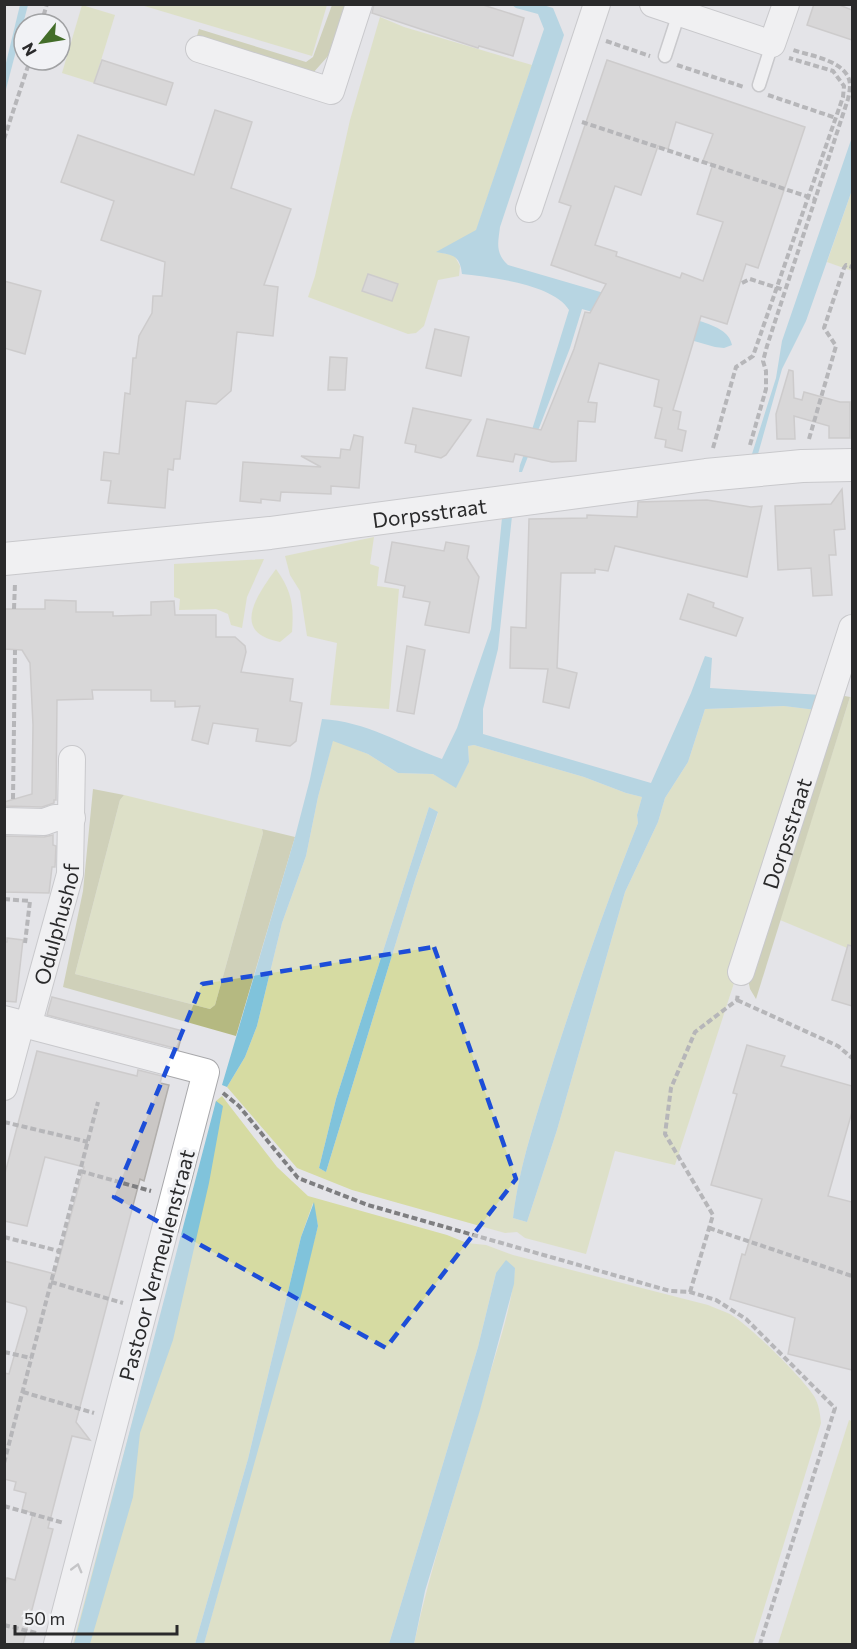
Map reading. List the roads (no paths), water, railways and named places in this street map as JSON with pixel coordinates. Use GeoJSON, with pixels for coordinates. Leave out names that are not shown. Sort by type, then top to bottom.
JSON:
{"type":"FeatureCollection","features":[{"type":"Feature","properties":{"kind":"street"},"geometry":{"type":"LineString","coordinates":[[200,49],[332,91],[359,4]]}},
{"type":"Feature","properties":{"kind":"street"},"geometry":{"type":"LineString","coordinates":[[529,209],[597,4]]}},
{"type":"Feature","properties":{"kind":"street"},"geometry":{"type":"LineString","coordinates":[[653,4],[771,47],[786,4]]}},
{"type":"Feature","properties":{"kind":"street","name":"Dorpsstraat"},"geometry":{"type":"LineString","coordinates":[[4,559],[270,533],[706,475],[801,466],[852,465]]}},
{"type":"Feature","properties":{"kind":"street","name":"Dorpsstraat"},"geometry":{"type":"LineString","coordinates":[[741,972],[852,628]]}},
{"type":"Feature","properties":{"kind":"street","name":"Odulphushof"},"geometry":{"type":"LineString","coordinates":[[4,1087],[18,1023],[70,874],[72,759]]}},
{"type":"Feature","properties":{"kind":"street"},"geometry":{"type":"LineString","coordinates":[[9,821],[44,822],[55,818],[72,818]]}},
{"type":"Feature","properties":{"kind":"street","name":"Pastoor Vermeulenstraat"},"geometry":{"type":"LineString","coordinates":[[18,1023],[206,1072],[212,1095],[174,1197],[58,1642]]}},
{"type":"Feature","properties":{"kind":"lane"},"geometry":{"type":"LineString","coordinates":[[662,58],[679,13]]}},
{"type":"Feature","properties":{"kind":"lane"},"geometry":{"type":"LineString","coordinates":[[758,88],[771,47]]}},
{"type":"Feature","properties":{"kind":"water"},"geometry":{"type":"Polygon","coordinates":[[[20,5],[28,5],[26,12],[18,12],[20,5]]]}},
{"type":"Feature","properties":{"kind":"water"},"geometry":{"type":"Polygon","coordinates":[[[512,5],[543,5],[553,8],[564,35],[500,227],[498,248],[504,261],[508,265],[708,324],[725,333],[732,345],[724,348],[715,347],[582,309],[570,348],[522,472],[519,472],[520,465],[569,310],[561,301],[536,288],[520,283],[462,274],[455,257],[436,252],[476,230],[544,29],[538,14],[512,5]]]}},
{"type":"Feature","properties":{"kind":"water"},"geometry":{"type":"Polygon","coordinates":[[[12,38],[12,66],[5,93],[5,67],[12,38]]]}},
{"type":"Feature","properties":{"kind":"water"},"geometry":{"type":"Polygon","coordinates":[[[852,137],[852,190],[806,321],[782,369],[758,454],[752,454],[776,378],[782,341],[852,137]]]}},
{"type":"Feature","properties":{"kind":"water"},"geometry":{"type":"Polygon","coordinates":[[[512,516],[498,649],[483,709],[483,734],[651,783],[705,656],[712,658],[710,688],[821,695],[816,710],[784,706],[705,709],[688,762],[665,798],[658,822],[625,892],[557,1130],[527,1222],[513,1218],[530,1138],[584,970],[638,823],[637,815],[642,797],[584,777],[474,745],[468,746],[469,762],[456,788],[433,774],[398,773],[368,754],[333,741],[318,797],[306,856],[282,923],[257,1026],[245,1057],[227,1087],[222,1085],[295,837],[322,719],[369,729],[442,759],[457,728],[491,629],[502,518],[512,516]]]}},
{"type":"Feature","properties":{"kind":"water"},"geometry":{"type":"Polygon","coordinates":[[[429,807],[438,812],[326,1172],[319,1168],[336,1099],[429,807]]]}},
{"type":"Feature","properties":{"kind":"water"},"geometry":{"type":"Polygon","coordinates":[[[216,1101],[223,1106],[209,1183],[173,1340],[140,1433],[133,1497],[90,1644],[74,1644],[216,1101]]]}},
{"type":"Feature","properties":{"kind":"water"},"geometry":{"type":"Polygon","coordinates":[[[314,1202],[318,1226],[302,1292],[204,1644],[195,1644],[248,1459],[301,1237],[314,1202]]]}},
{"type":"Feature","properties":{"kind":"water"},"geometry":{"type":"Polygon","coordinates":[[[506,1260],[515,1268],[514,1284],[480,1410],[425,1591],[414,1644],[389,1644],[478,1347],[496,1273],[506,1260]]]}}]}
